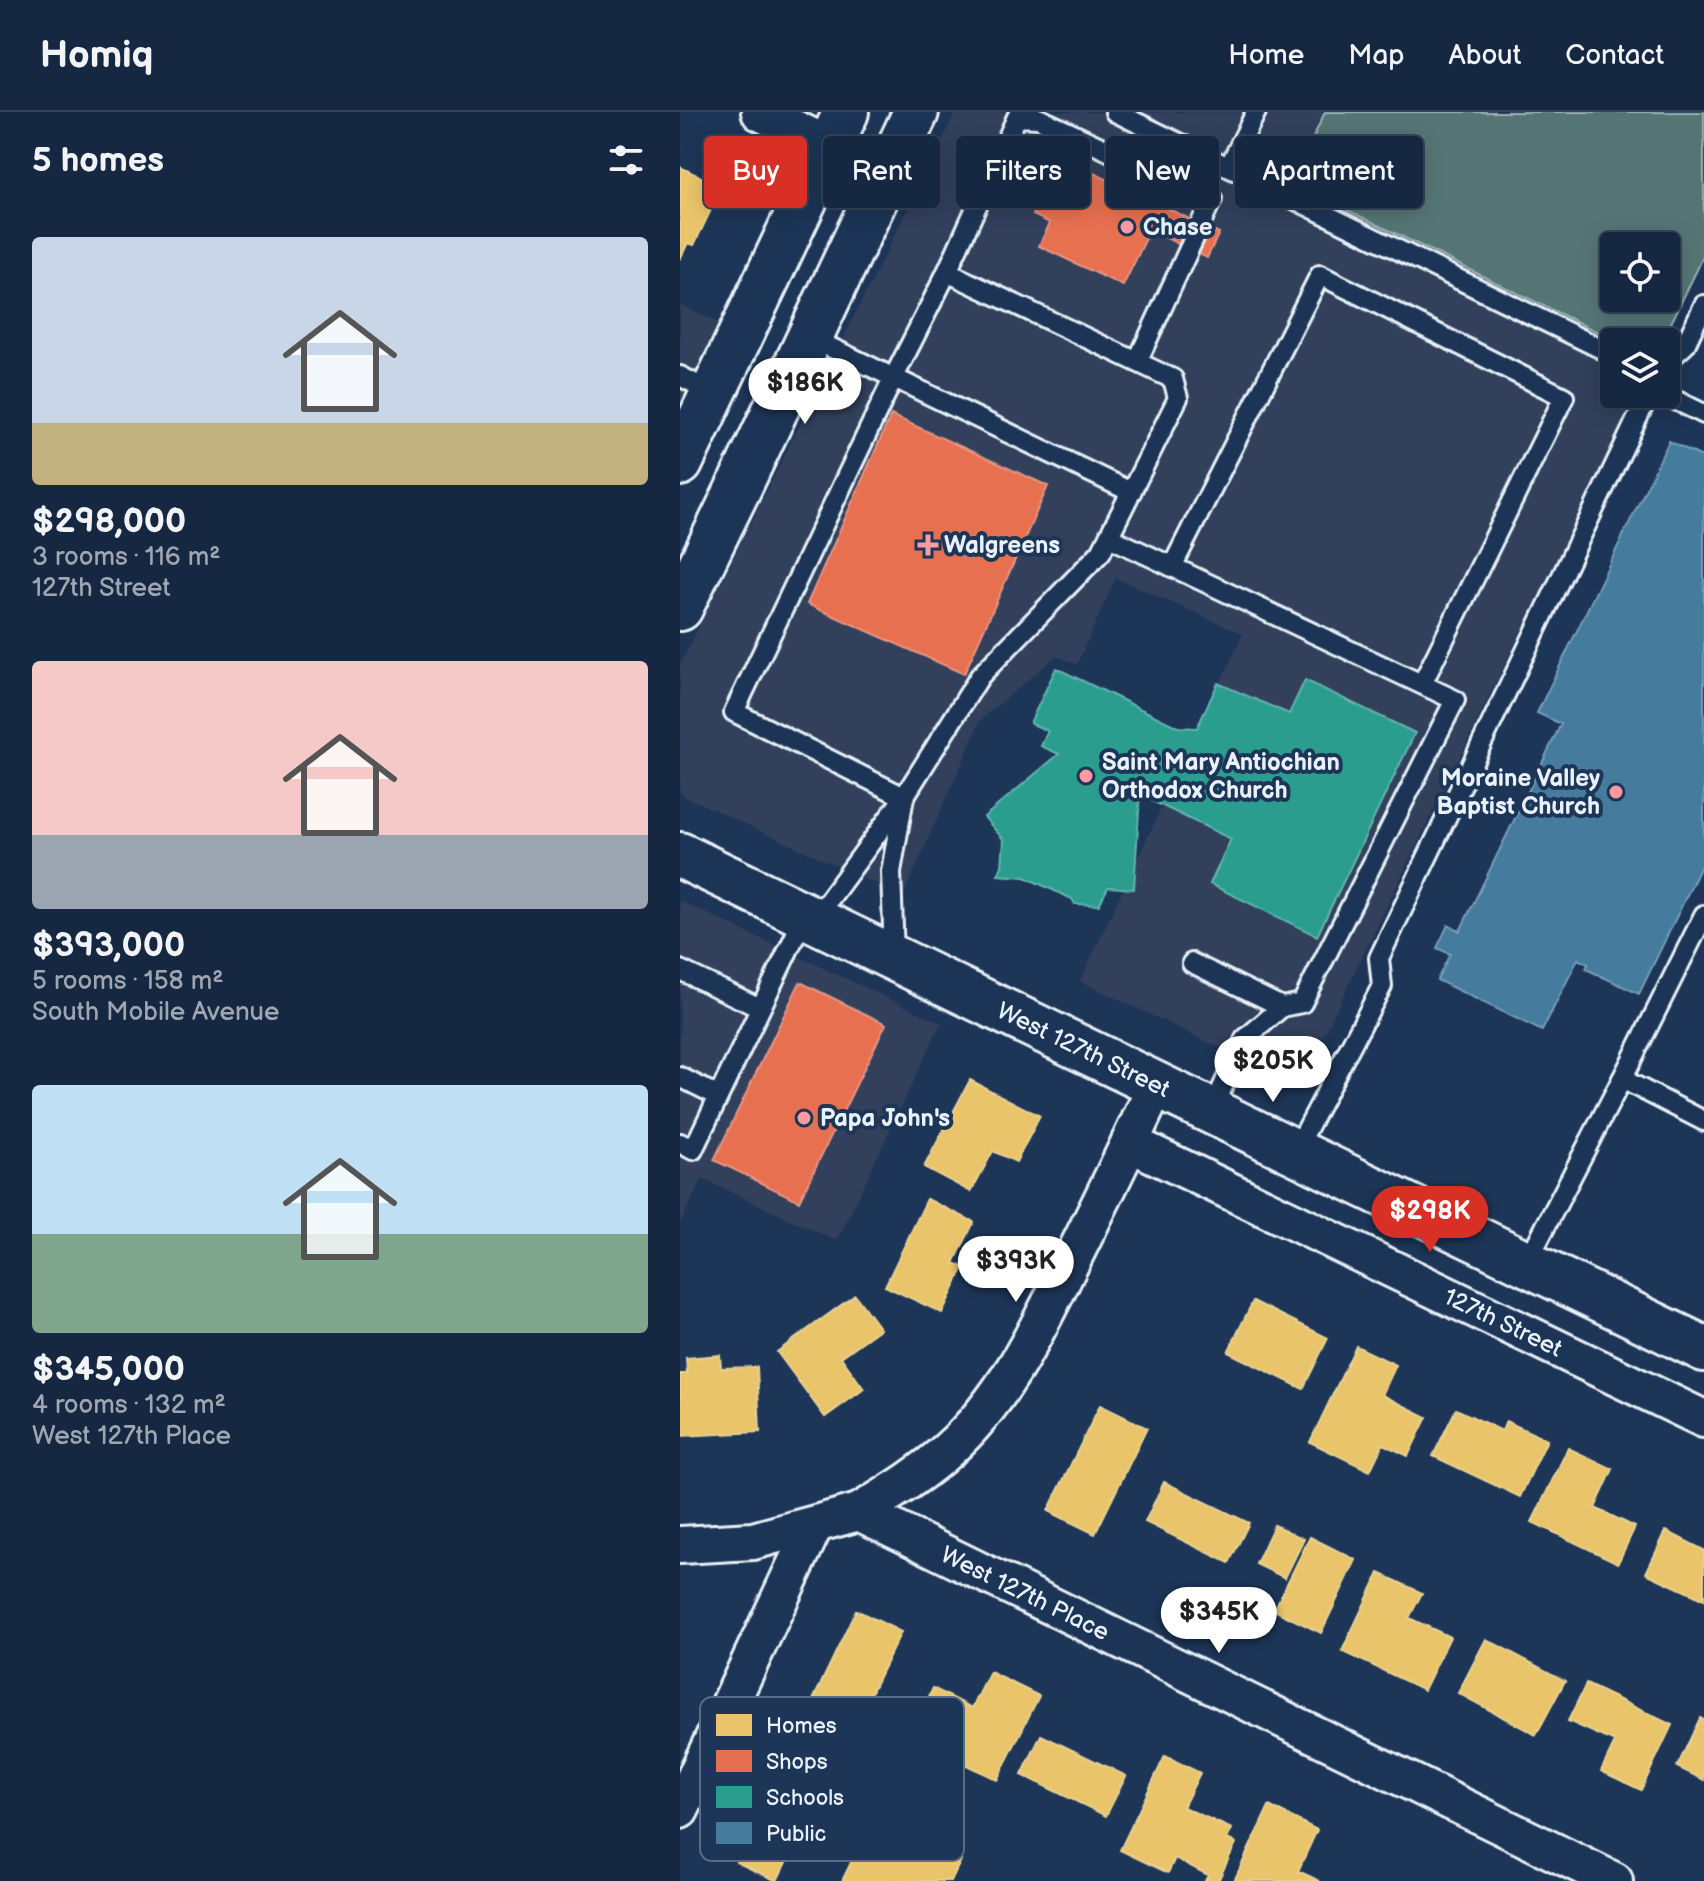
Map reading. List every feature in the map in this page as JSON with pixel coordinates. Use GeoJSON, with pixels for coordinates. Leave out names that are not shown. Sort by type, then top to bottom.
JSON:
{"type":"FeatureCollection","features":[{"type":"Feature","properties":{"kind":"main road"},"geometry":{"type":"LineString","coordinates":[[905,136],[916,112]]}},
{"type":"Feature","properties":{"kind":"main road"},"geometry":{"type":"LineString","coordinates":[[680,463],[697,384],[838,129]]}},
{"type":"Feature","properties":{"kind":"main road"},"geometry":{"type":"LineString","coordinates":[[680,608],[871,208]]}},
{"type":"Feature","properties":{"kind":"main road","name":"West 127th Street"},"geometry":{"type":"LineString","coordinates":[[680,855],[1704,1349]]}},
{"type":"Feature","properties":{"kind":"street"},"geometry":{"type":"LineString","coordinates":[[760,112],[838,129]]}},
{"type":"Feature","properties":{"kind":"street"},"geometry":{"type":"LineString","coordinates":[[680,1545],[753,1541],[859,1512],[949,1449],[985,1410],[1017,1365],[1156,1086]]}},
{"type":"Feature","properties":{"kind":"street","name":"127th Street"},"geometry":{"type":"LineString","coordinates":[[1130,1143],[1704,1419]]}},
{"type":"Feature","properties":{"kind":"street","name":"West 127th Place"},"geometry":{"type":"LineString","coordinates":[[859,1512],[1614,1881]]}},
{"type":"Feature","properties":{"kind":"street"},"geometry":{"type":"LineString","coordinates":[[733,1697],[814,1526]]}},
{"type":"Feature","properties":{"kind":"street"},"geometry":{"type":"LineString","coordinates":[[680,1810],[700,1768]]}},
{"type":"Feature","properties":{"kind":"lane"},"geometry":{"type":"LineString","coordinates":[[1115,112],[1600,348]]}},
{"type":"Feature","properties":{"kind":"lane"},"geometry":{"type":"LineString","coordinates":[[1229,167],[1256,112]]}},
{"type":"Feature","properties":{"kind":"lane"},"geometry":{"type":"LineString","coordinates":[[904,797],[734,712],[947,272],[1017,117],[1038,118],[1212,199],[1137,362]]}},
{"type":"Feature","properties":{"kind":"lane"},"geometry":{"type":"LineString","coordinates":[[680,1143],[693,1150],[760,1008],[809,917],[904,797],[980,676],[1101,552],[1178,398],[1173,379],[947,272]]}},
{"type":"Feature","properties":{"kind":"lane"},"geometry":{"type":"LineString","coordinates":[[1172,567],[1320,275],[1564,397],[1422,684]]}},
{"type":"Feature","properties":{"kind":"lane"},"geometry":{"type":"LineString","coordinates":[[1696,341],[1704,305]]}},
{"type":"Feature","properties":{"kind":"lane"},"geometry":{"type":"LineString","coordinates":[[809,337],[1131,492]]}},
{"type":"Feature","properties":{"kind":"lane"},"geometry":{"type":"LineString","coordinates":[[1680,402],[1704,414]]}},
{"type":"Feature","properties":{"kind":"lane"},"geometry":{"type":"LineString","coordinates":[[1295,1152],[1382,986],[1379,958],[1642,408]]}},
{"type":"Feature","properties":{"kind":"lane"},"geometry":{"type":"LineString","coordinates":[[1109,537],[1455,700],[1302,1003],[1282,1007],[1245,1039],[1211,1112]]}},
{"type":"Feature","properties":{"kind":"lane"},"geometry":{"type":"LineString","coordinates":[[894,959],[891,872],[904,797]]}},
{"type":"Feature","properties":{"kind":"lane"},"geometry":{"type":"LineString","coordinates":[[1526,1264],[1704,915]]}},
{"type":"Feature","properties":{"kind":"lane"},"geometry":{"type":"LineString","coordinates":[[1192,963],[1282,1007]]}},
{"type":"Feature","properties":{"kind":"lane"},"geometry":{"type":"LineString","coordinates":[[680,970],[760,1008]]}},
{"type":"Feature","properties":{"kind":"lane"},"geometry":{"type":"LineString","coordinates":[[680,1077],[718,1096]]}},
{"type":"Feature","properties":{"kind":"lane"},"geometry":{"type":"LineString","coordinates":[[1622,1079],[1704,1121]]}},
{"type":"Feature","properties":{"kind":"shaded area"},"geometry":{"type":"Polygon","coordinates":[[[956,112],[1325,112],[1314,136],[1235,136],[1235,208],[1344,208],[1600,333],[1600,408],[1630,408],[1299,1086],[1080,981],[1243,634],[1116,578],[1077,664],[1056,656],[981,720],[903,896],[684,796],[680,791],[680,665],[908,208],[940,208],[940,144],[956,112]]]}},
{"type":"Feature","properties":{"kind":"shaded area"},"geometry":{"type":"Polygon","coordinates":[[[680,305],[727,327],[680,427],[680,305]]]}},
{"type":"Feature","properties":{"kind":"shaded area"},"geometry":{"type":"Polygon","coordinates":[[[680,901],[941,1023],[837,1241],[702,1179],[680,1224],[680,901]]]}},
{"type":"Feature","properties":{"kind":"green space"},"geometry":{"type":"Polygon","coordinates":[[[1325,112],[1704,112],[1704,255],[1680,305],[1680,232],[1600,232],[1600,312],[1676,312],[1669,328],[1600,328],[1600,333],[1343,208],[1423,208],[1423,136],[1314,136],[1325,112]]]}},
{"type":"Feature","properties":{"kind":"building: Homes"},"geometry":{"type":"Polygon","coordinates":[[[680,167],[704,178],[704,208],[712,208],[694,245],[688,243],[680,259],[680,167]]]}},
{"type":"Feature","properties":{"kind":"building: Homes"},"geometry":{"type":"Polygon","coordinates":[[[970,1080],[1040,1116],[1016,1162],[993,1151],[971,1192],[924,1167],[970,1080]]]}},
{"type":"Feature","properties":{"kind":"building: Homes"},"geometry":{"type":"Polygon","coordinates":[[[927,1199],[974,1222],[954,1263],[964,1267],[942,1313],[885,1286],[927,1199]]]}},
{"type":"Feature","properties":{"kind":"building: Homes"},"geometry":{"type":"Polygon","coordinates":[[[855,1295],[880,1329],[841,1357],[864,1389],[825,1417],[777,1352],[855,1295]]]}},
{"type":"Feature","properties":{"kind":"building: Homes"},"geometry":{"type":"Polygon","coordinates":[[[1253,1301],[1328,1338],[1303,1389],[1228,1352],[1253,1301]]]}},
{"type":"Feature","properties":{"kind":"building: Homes"},"geometry":{"type":"Polygon","coordinates":[[[1356,1346],[1396,1365],[1382,1395],[1427,1417],[1408,1456],[1383,1444],[1370,1471],[1310,1442],[1356,1346]]]}},
{"type":"Feature","properties":{"kind":"building: Homes"},"geometry":{"type":"Polygon","coordinates":[[[720,1355],[721,1368],[757,1367],[760,1432],[680,1436],[680,1374],[687,1374],[686,1358],[720,1355]]]}},
{"type":"Feature","properties":{"kind":"building: Homes"},"geometry":{"type":"Polygon","coordinates":[[[1100,1405],[1147,1428],[1095,1534],[1048,1511],[1100,1405]]]}},
{"type":"Feature","properties":{"kind":"building: Homes"},"geometry":{"type":"Polygon","coordinates":[[[1456,1409],[1502,1431],[1506,1421],[1547,1440],[1520,1497],[1433,1456],[1456,1409]]]}},
{"type":"Feature","properties":{"kind":"building: Homes"},"geometry":{"type":"Polygon","coordinates":[[[1568,1448],[1613,1469],[1595,1508],[1635,1527],[1618,1563],[1532,1522],[1568,1448]]]}},
{"type":"Feature","properties":{"kind":"building: Homes"},"geometry":{"type":"Polygon","coordinates":[[[1164,1482],[1249,1523],[1229,1563],[1145,1522],[1164,1482]]]}},
{"type":"Feature","properties":{"kind":"building: Homes"},"geometry":{"type":"Polygon","coordinates":[[[1274,1525],[1304,1539],[1285,1578],[1256,1564],[1274,1525]]]}},
{"type":"Feature","properties":{"kind":"building: Homes"},"geometry":{"type":"Polygon","coordinates":[[[1666,1531],[1704,1550],[1704,1600],[1646,1573],[1666,1531]]]}},
{"type":"Feature","properties":{"kind":"building: Homes"},"geometry":{"type":"Polygon","coordinates":[[[1310,1537],[1356,1560],[1321,1633],[1274,1610],[1310,1537]]]}},
{"type":"Feature","properties":{"kind":"building: Homes"},"geometry":{"type":"Polygon","coordinates":[[[1379,1573],[1422,1593],[1409,1618],[1450,1637],[1424,1690],[1342,1651],[1379,1573]]]}},
{"type":"Feature","properties":{"kind":"building: Homes"},"geometry":{"type":"Polygon","coordinates":[[[856,1610],[901,1632],[869,1697],[814,1697],[856,1610]]]}},
{"type":"Feature","properties":{"kind":"building: Homes"},"geometry":{"type":"Polygon","coordinates":[[[1486,1639],[1565,1681],[1536,1735],[1458,1693],[1486,1639]]]}},
{"type":"Feature","properties":{"kind":"building: Homes"},"geometry":{"type":"Polygon","coordinates":[[[990,1672],[1039,1696],[997,1780],[964,1764],[964,1704],[972,1708],[990,1672]]]}},
{"type":"Feature","properties":{"kind":"building: Homes"},"geometry":{"type":"Polygon","coordinates":[[[1586,1684],[1672,1725],[1641,1790],[1601,1771],[1615,1742],[1568,1721],[1586,1684]]]}},
{"type":"Feature","properties":{"kind":"building: Homes"},"geometry":{"type":"Polygon","coordinates":[[[933,1688],[951,1697],[929,1697],[933,1688]]]}},
{"type":"Feature","properties":{"kind":"building: Homes"},"geometry":{"type":"Polygon","coordinates":[[[1700,1718],[1704,1720],[1704,1780],[1677,1767],[1700,1718]]]}},
{"type":"Feature","properties":{"kind":"building: Homes"},"geometry":{"type":"Polygon","coordinates":[[[1041,1735],[1126,1776],[1106,1816],[1022,1775],[1041,1735]]]}},
{"type":"Feature","properties":{"kind":"building: Homes"},"geometry":{"type":"Polygon","coordinates":[[[1165,1756],[1200,1773],[1183,1807],[1232,1829],[1227,1839],[1236,1843],[1218,1881],[1205,1881],[1208,1875],[1175,1858],[1168,1873],[1120,1850],[1165,1756]]]}},
{"type":"Feature","properties":{"kind":"building: Homes"},"geometry":{"type":"Polygon","coordinates":[[[1269,1806],[1317,1830],[1298,1871],[1320,1881],[1234,1881],[1269,1806]]]}},
{"type":"Feature","properties":{"kind":"building: Homes"},"geometry":{"type":"Polygon","coordinates":[[[736,1861],[787,1861],[777,1881],[736,1861]]]}},
{"type":"Feature","properties":{"kind":"building: Homes"},"geometry":{"type":"Polygon","coordinates":[[[852,1861],[961,1861],[951,1881],[842,1881],[852,1861]]]}},
{"type":"Feature","properties":{"kind":"building: Shops","name":"Chase"},"geometry":{"type":"Polygon","coordinates":[[[1090,171],[1106,179],[1106,208],[1167,208],[1219,233],[1207,258],[1150,230],[1123,286],[1039,246],[1050,223],[1033,215],[1036,208],[1090,208],[1090,171]]]}},
{"type":"Feature","properties":{"kind":"building: Shops","name":"Walgreens"},"geometry":{"type":"Polygon","coordinates":[[[891,415],[1048,486],[964,674],[807,604],[891,415]]]}},
{"type":"Feature","properties":{"kind":"building: Shops"},"geometry":{"type":"Polygon","coordinates":[[[800,982],[886,1024],[799,1201],[714,1160],[800,982]]]}},
{"type":"Feature","properties":{"kind":"building: Schools"},"geometry":{"type":"Polygon","coordinates":[[[1056,668],[1178,727],[1197,728],[1218,683],[1289,714],[1305,680],[1415,733],[1317,936],[1210,884],[1231,839],[1140,795],[1134,889],[1108,887],[1099,905],[1075,904],[1072,899],[1025,877],[998,875],[1002,866],[1004,840],[984,817],[1059,754],[1041,746],[1048,731],[1030,723],[1056,668]]]}},
{"type":"Feature","properties":{"kind":"building: Public","name":"Moraine Valley Baptist Church"},"geometry":{"type":"Polygon","coordinates":[[[1669,441],[1704,458],[1704,860],[1639,994],[1586,969],[1588,964],[1578,959],[1542,1031],[1437,980],[1450,954],[1437,948],[1448,925],[1460,931],[1561,724],[1537,713],[1669,441]]]}},
{"type":"Feature","properties":{"kind":"place","name":"Chase"},"geometry":{"type":"Point","coordinates":[1127,227]}},
{"type":"Feature","properties":{"kind":"place","name":"Walgreens"},"geometry":{"type":"Point","coordinates":[928,545]}},
{"type":"Feature","properties":{"kind":"place","name":"Saint Mary Antiochian Orthodox Church"},"geometry":{"type":"Point","coordinates":[1086,776]}},
{"type":"Feature","properties":{"kind":"place","name":"Moraine Valley Baptist Church"},"geometry":{"type":"Point","coordinates":[1616,792]}},
{"type":"Feature","properties":{"kind":"place","name":"Papa John's"},"geometry":{"type":"Point","coordinates":[804,1118]}}]}
